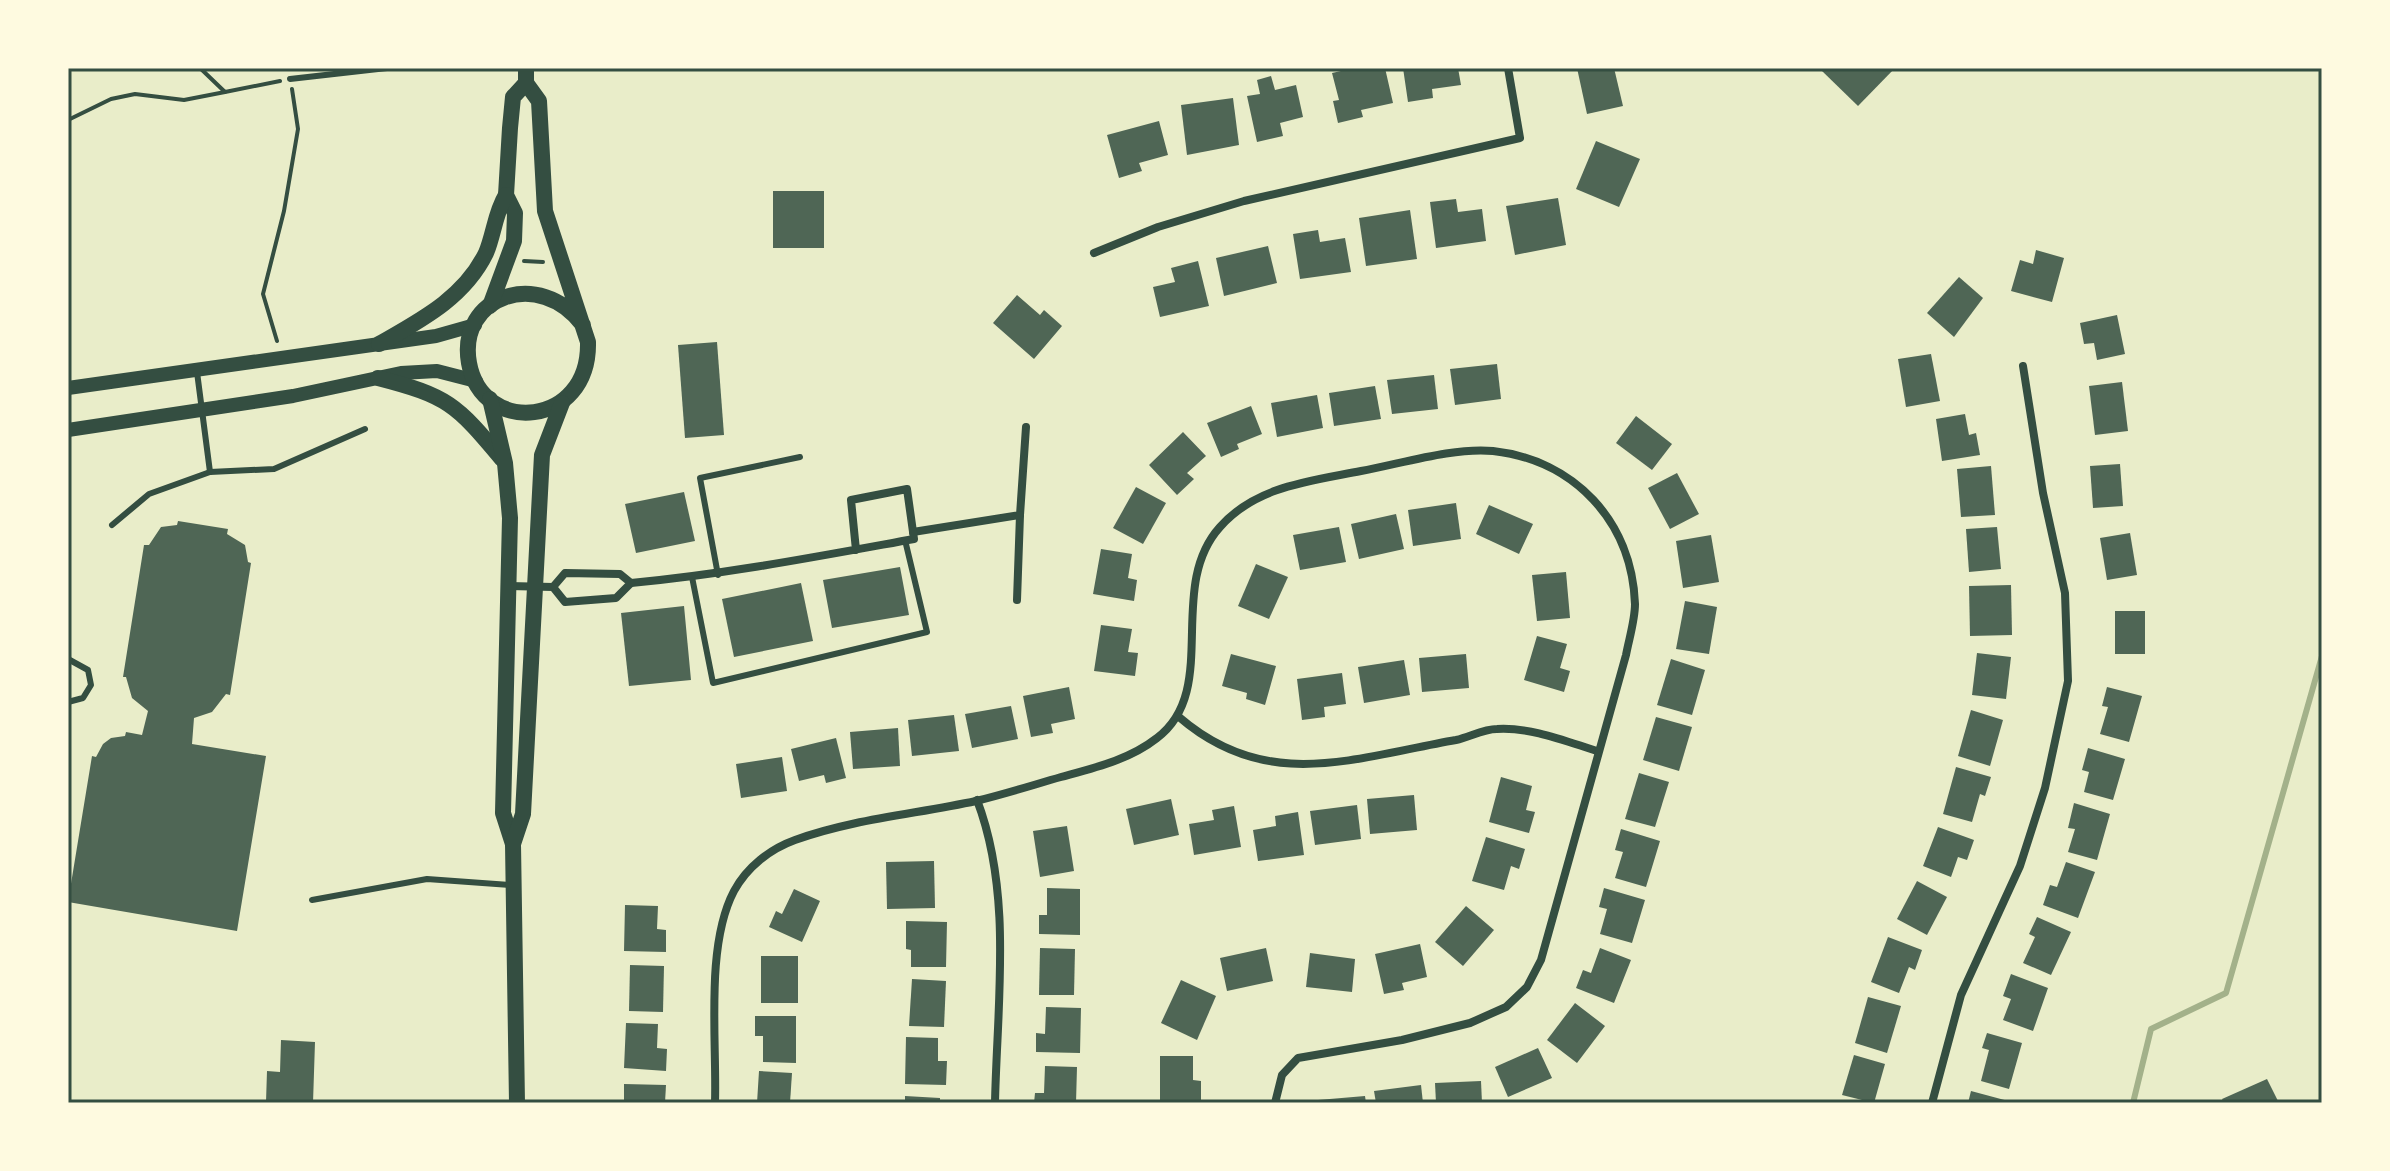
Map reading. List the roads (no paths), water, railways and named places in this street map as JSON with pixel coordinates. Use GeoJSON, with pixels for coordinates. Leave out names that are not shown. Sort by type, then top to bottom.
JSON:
{"type":"FeatureCollection","features":[{"type":"Feature","properties":{"kind":"main road"},"geometry":{"type":"LineString","coordinates":[[379,344],[426,318],[456,294],[476,271],[487,250],[506,195],[513,97],[526,75]]}},
{"type":"Feature","properties":{"kind":"main road"},"geometry":{"type":"LineString","coordinates":[[517,1103],[511,885],[513,844],[523,814],[532,587],[542,455],[562,403],[584,376],[588,342],[545,211],[539,101],[526,75]]}},
{"type":"Feature","properties":{"kind":"main road"},"geometry":{"type":"LineString","coordinates":[[506,195],[515,213],[514,241],[490,306],[475,325],[469,344],[469,363],[476,381],[490,399],[505,463],[509,586],[503,813],[513,844]]}},
{"type":"Feature","properties":{"kind":"main road"},"geometry":{"type":"LineString","coordinates":[[490,306],[523,292],[541,293],[565,305],[583,325]]}},
{"type":"Feature","properties":{"kind":"main road"},"geometry":{"type":"LineString","coordinates":[[378,378],[428,391],[462,411],[505,463]]}},
{"type":"Feature","properties":{"kind":"main road"},"geometry":{"type":"LineString","coordinates":[[490,399],[518,412],[548,410],[562,403]]}},
{"type":"Feature","properties":{"kind":"street"},"geometry":{"type":"LineString","coordinates":[[1094,253],[1158,227],[1244,201],[1520,138],[1508,68]]}},
{"type":"Feature","properties":{"kind":"street"},"geometry":{"type":"LineString","coordinates":[[68,388],[436,336],[475,325]]}},
{"type":"Feature","properties":{"kind":"street"},"geometry":{"type":"LineString","coordinates":[[1932,1103],[1961,995],[2020,866],[2041,801],[2068,681],[2065,593],[2043,493],[2023,366]]}},
{"type":"Feature","properties":{"kind":"street"},"geometry":{"type":"LineString","coordinates":[[68,430],[201,407],[293,396],[378,378],[437,371],[476,381]]}},
{"type":"Feature","properties":{"kind":"street"},"geometry":{"type":"LineString","coordinates":[[1017,600],[1026,427]]}},
{"type":"Feature","properties":{"kind":"street"},"geometry":{"type":"LineString","coordinates":[[715,1103],[717,978],[722,925],[734,891],[753,863],[794,841],[872,820],[977,800],[1097,767],[1134,753],[1158,738],[1179,717],[1192,656],[1192,583],[1218,528],[1244,505],[1272,490],[1399,464],[1489,451],[1529,458],[1561,471],[1586,490],[1609,520],[1628,562],[1635,606],[1626,655],[1541,960],[1527,987],[1506,1007],[1470,1023],[1402,1040],[1298,1058],[1282,1075],[1275,1103]]}},
{"type":"Feature","properties":{"kind":"street"},"geometry":{"type":"LineString","coordinates":[[553,587],[565,602],[616,598],[631,583],[718,575],[856,550],[905,540],[914,539],[907,489],[851,500],[856,550]]}},
{"type":"Feature","properties":{"kind":"street"},"geometry":{"type":"LineString","coordinates":[[913,532],[1020,515]]}},
{"type":"Feature","properties":{"kind":"street"},"geometry":{"type":"LineString","coordinates":[[509,586],[553,587],[565,573],[620,574],[631,583]]}},
{"type":"Feature","properties":{"kind":"street"},"geometry":{"type":"LineString","coordinates":[[1179,717],[1202,737],[1273,765],[1348,759],[1466,738],[1492,729],[1519,729],[1597,751]]}},
{"type":"Feature","properties":{"kind":"street"},"geometry":{"type":"LineString","coordinates":[[977,800],[990,835],[999,921],[995,1103]]}},
{"type":"Feature","properties":{"kind":"lane"},"geometry":{"type":"LineString","coordinates":[[290,79],[387,68]]}},
{"type":"Feature","properties":{"kind":"lane"},"geometry":{"type":"LineString","coordinates":[[196,369],[210,472]]}},
{"type":"Feature","properties":{"kind":"lane"},"geometry":{"type":"LineString","coordinates":[[112,525],[149,494],[210,472],[274,469],[365,429]]}},
{"type":"Feature","properties":{"kind":"lane"},"geometry":{"type":"LineString","coordinates":[[718,575],[700,478],[800,457]]}},
{"type":"Feature","properties":{"kind":"lane"},"geometry":{"type":"LineString","coordinates":[[692,577],[713,683],[927,632],[905,540]]}},
{"type":"Feature","properties":{"kind":"lane"},"geometry":{"type":"LineString","coordinates":[[68,659],[88,670],[91,685],[83,698],[68,702]]}},
{"type":"Feature","properties":{"kind":"lane"},"geometry":{"type":"LineString","coordinates":[[312,900],[427,879],[511,885]]}},
{"type":"Feature","properties":{"kind":"waterway"},"geometry":{"type":"LineString","coordinates":[[2133,1103],[2151,1029],[2226,993],[2322,656]]}}]}
